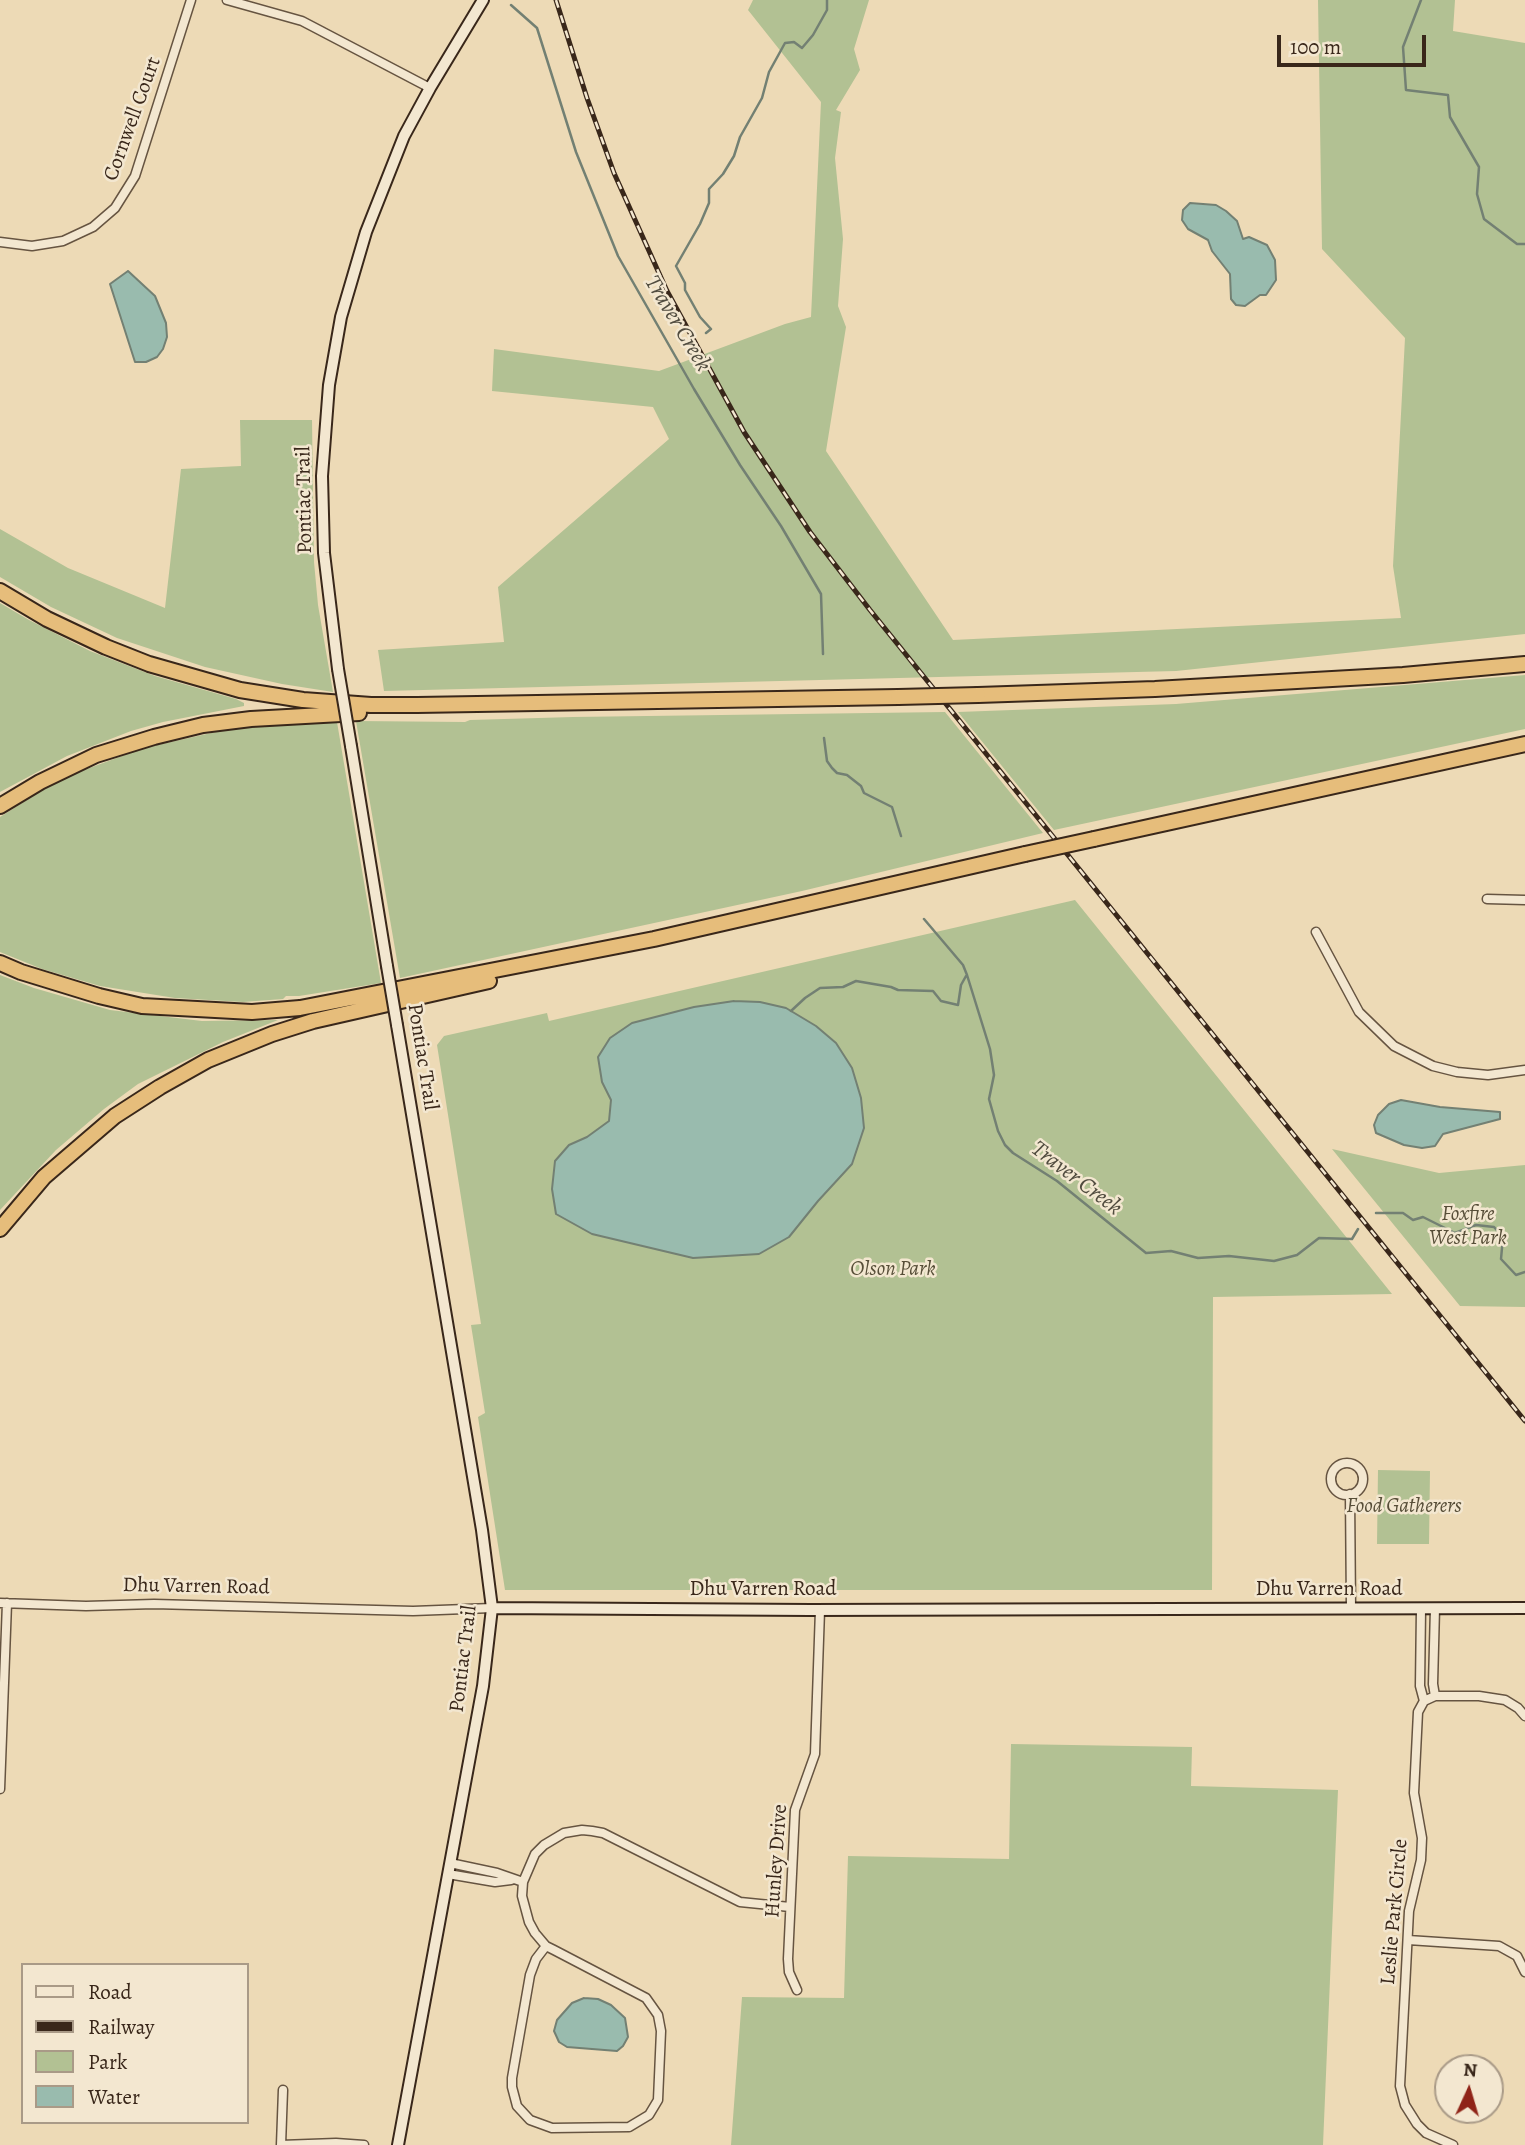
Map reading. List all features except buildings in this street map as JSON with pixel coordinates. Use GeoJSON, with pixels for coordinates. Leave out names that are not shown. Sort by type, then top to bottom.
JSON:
{"type":"FeatureCollection","features":[{"type":"Feature","properties":{"kind":"highway"},"geometry":{"type":"LineString","coordinates":[[0,591],[47,619],[149,664],[240,690],[303,700],[371,705],[728,701],[1155,690],[1403,675],[1525,664]]}},
{"type":"Feature","properties":{"kind":"highway"},"geometry":{"type":"LineString","coordinates":[[0,806],[40,782],[96,755],[202,725],[321,714],[599,709],[728,701]]}},
{"type":"Feature","properties":{"kind":"highway"},"geometry":{"type":"LineString","coordinates":[[0,962],[21,972],[142,1006],[252,1012],[340,1002],[654,939],[1525,744]]}},
{"type":"Feature","properties":{"kind":"highway"},"geometry":{"type":"LineString","coordinates":[[0,1229],[44,1177],[115,1115],[208,1060],[313,1021],[514,976],[654,939]]}},
{"type":"Feature","properties":{"kind":"main road","name":"Pontiac Trail"},"geometry":{"type":"LineString","coordinates":[[398,2145],[485,1674],[492,1608],[482,1530],[338,669],[325,569],[322,494],[325,416],[331,367],[355,263],[374,209],[404,136],[483,0]]}},
{"type":"Feature","properties":{"kind":"main road","name":"Dhu Varren Road"},"geometry":{"type":"LineString","coordinates":[[492,1608],[1525,1608]]}},
{"type":"Feature","properties":{"kind":"street","name":"Cornwell Court"},"geometry":{"type":"LineString","coordinates":[[0,242],[32,246],[63,241],[93,228],[115,208],[135,176],[191,0]]}},
{"type":"Feature","properties":{"kind":"street"},"geometry":{"type":"LineString","coordinates":[[227,0],[313,26],[430,88]]}},
{"type":"Feature","properties":{"kind":"street"},"geometry":{"type":"LineString","coordinates":[[1487,899],[1525,900]]}},
{"type":"Feature","properties":{"kind":"street"},"geometry":{"type":"LineString","coordinates":[[1316,932],[1359,1012],[1394,1046],[1433,1066],[1457,1072],[1488,1075],[1525,1070]]}},
{"type":"Feature","properties":{"kind":"street"},"geometry":{"type":"LineString","coordinates":[[1343,1462],[1353,1464],[1363,1476],[1359,1490],[1350,1494],[1340,1493],[1331,1483],[1334,1468],[1343,1462]]}},
{"type":"Feature","properties":{"kind":"street"},"geometry":{"type":"LineString","coordinates":[[1350,1494],[1351,1609]]}},
{"type":"Feature","properties":{"kind":"street"},"geometry":{"type":"LineString","coordinates":[[0,1788],[4,1604]]}},
{"type":"Feature","properties":{"kind":"street","name":"Dhu Varren Road"},"geometry":{"type":"LineString","coordinates":[[4,1604],[167,1604],[413,1611],[492,1608]]}},
{"type":"Feature","properties":{"kind":"street"},"geometry":{"type":"LineString","coordinates":[[1435,1608],[1435,1696]]}},
{"type":"Feature","properties":{"kind":"street","name":"Leslie Park Circle"},"geometry":{"type":"LineString","coordinates":[[1421,1609],[1420,1686],[1424,1701],[1419,1712],[1414,1793],[1422,1838],[1421,1860],[1409,1911],[1400,2079],[1405,2105],[1417,2124],[1426,2133],[1453,2145]]}},
{"type":"Feature","properties":{"kind":"street","name":"Hunley Drive"},"geometry":{"type":"LineString","coordinates":[[797,1990],[792,1984],[788,1959],[795,1810],[814,1754],[820,1610]]}},
{"type":"Feature","properties":{"kind":"street"},"geometry":{"type":"LineString","coordinates":[[1420,1662],[1433,1663]]}},
{"type":"Feature","properties":{"kind":"street"},"geometry":{"type":"LineString","coordinates":[[1424,1701],[1435,1696],[1499,1698],[1512,1703],[1525,1716]]}},
{"type":"Feature","properties":{"kind":"street"},"geometry":{"type":"LineString","coordinates":[[546,1946],[536,1959],[530,1975],[512,2078],[517,2106],[530,2120],[552,2128],[620,2128],[638,2123],[649,2115],[658,2100],[661,2031],[653,2006],[638,1992],[546,1946],[529,1922],[518,1881],[535,1854],[564,1833],[582,1830],[603,1833],[740,1902],[790,1907]]}},
{"type":"Feature","properties":{"kind":"street"},"geometry":{"type":"LineString","coordinates":[[449,1869],[497,1873],[518,1881]]}},
{"type":"Feature","properties":{"kind":"street"},"geometry":{"type":"LineString","coordinates":[[1408,1940],[1499,1946],[1517,1956],[1525,1972]]}},
{"type":"Feature","properties":{"kind":"street"},"geometry":{"type":"LineString","coordinates":[[283,2090],[281,2145],[364,2145]]}},
{"type":"Feature","properties":{"kind":"green space"},"geometry":{"type":"Polygon","coordinates":[[[753,0],[869,0],[854,49],[860,70],[836,110],[841,112],[835,158],[843,239],[838,306],[846,327],[826,451],[953,640],[1401,618],[1393,566],[1405,338],[1322,249],[1318,0],[1455,0],[1453,31],[1525,43],[1525,634],[1176,671],[384,691],[378,650],[504,642],[498,587],[669,439],[653,407],[492,391],[494,349],[659,371],[785,324],[811,317],[821,102],[748,10],[753,0]]]}},
{"type":"Feature","properties":{"kind":"green space"},"geometry":{"type":"Polygon","coordinates":[[[240,420],[312,420],[314,562],[318,605],[333,692],[205,667],[117,638],[51,607],[0,577],[0,529],[68,568],[165,608],[181,469],[241,466],[240,420]]]}},
{"type":"Feature","properties":{"kind":"green space"},"geometry":{"type":"Polygon","coordinates":[[[0,603],[90,651],[155,676],[236,699],[244,703],[244,706],[131,731],[67,756],[0,792],[0,603]]]}},
{"type":"Feature","properties":{"kind":"green space"},"geometry":{"type":"Polygon","coordinates":[[[1525,675],[1525,729],[1054,830],[958,712],[1176,704],[1525,675]]]}},
{"type":"Feature","properties":{"kind":"green space"},"geometry":{"type":"Polygon","coordinates":[[[945,712],[1043,833],[802,891],[400,978],[356,721],[465,722],[573,717],[945,712]]]}},
{"type":"Feature","properties":{"kind":"green space"},"geometry":{"type":"Polygon","coordinates":[[[299,722],[337,722],[381,983],[286,996],[283,999],[243,1002],[175,998],[100,986],[42,969],[0,952],[0,817],[73,774],[144,748],[220,731],[299,722]]]}},
{"type":"Feature","properties":{"kind":"green space","name":"Olson Park"},"geometry":{"type":"Polygon","coordinates":[[[1075,900],[1392,1294],[1213,1297],[1212,1590],[505,1590],[478,1417],[485,1413],[471,1325],[481,1324],[437,1045],[444,1036],[547,1013],[549,1021],[1075,900]]]}},
{"type":"Feature","properties":{"kind":"green space"},"geometry":{"type":"Polygon","coordinates":[[[0,975],[110,1010],[202,1021],[278,1020],[223,1042],[138,1084],[56,1150],[0,1210],[0,975]]]}},
{"type":"Feature","properties":{"kind":"green space","name":"Foxfire West Park"},"geometry":{"type":"Polygon","coordinates":[[[1332,1149],[1439,1173],[1525,1165],[1525,1307],[1460,1306],[1332,1149]]]}},
{"type":"Feature","properties":{"kind":"green space","name":"Food Gatherers"},"geometry":{"type":"Polygon","coordinates":[[[1378,1470],[1430,1471],[1429,1544],[1377,1544],[1378,1470]]]}},
{"type":"Feature","properties":{"kind":"green space"},"geometry":{"type":"Polygon","coordinates":[[[1011,1744],[1192,1747],[1191,1786],[1338,1790],[1323,2145],[731,2145],[742,1997],[844,1998],[848,1856],[1009,1859],[1011,1744]]]}},
{"type":"Feature","properties":{"kind":"water"},"geometry":{"type":"Polygon","coordinates":[[[1190,203],[1216,205],[1237,221],[1243,239],[1249,237],[1267,245],[1275,260],[1276,280],[1266,295],[1260,295],[1245,306],[1236,305],[1231,299],[1230,274],[1212,251],[1208,240],[1188,229],[1182,220],[1183,210],[1190,203]]]}},
{"type":"Feature","properties":{"kind":"water"},"geometry":{"type":"Polygon","coordinates":[[[128,271],[155,296],[166,323],[167,337],[163,349],[157,357],[146,362],[135,362],[110,284],[128,271]]]}},
{"type":"Feature","properties":{"kind":"water"},"geometry":{"type":"Polygon","coordinates":[[[734,1001],[760,1002],[786,1008],[816,1026],[836,1043],[852,1068],[861,1098],[864,1128],[852,1164],[789,1237],[759,1254],[693,1258],[592,1234],[556,1214],[552,1189],[555,1161],[569,1145],[587,1137],[609,1121],[611,1100],[602,1082],[598,1057],[610,1038],[632,1023],[694,1007],[734,1001]]]}},
{"type":"Feature","properties":{"kind":"water"},"geometry":{"type":"Polygon","coordinates":[[[1401,1100],[1440,1107],[1500,1112],[1500,1119],[1443,1134],[1435,1146],[1422,1148],[1404,1145],[1376,1133],[1374,1125],[1378,1115],[1389,1104],[1401,1100]]]}},
{"type":"Feature","properties":{"kind":"water"},"geometry":{"type":"Polygon","coordinates":[[[584,1998],[598,1999],[611,2005],[625,2018],[628,2037],[617,2051],[567,2047],[559,2042],[554,2031],[557,2020],[572,2003],[584,1998]]]}},
{"type":"Feature","properties":{"kind":"waterway"},"geometry":{"type":"LineString","coordinates":[[706,333],[711,329],[700,317],[676,266],[700,224],[709,203],[709,189],[723,174],[734,156],[740,137],[762,98],[769,72],[785,43],[794,42],[802,48],[827,10],[827,0]]}},
{"type":"Feature","properties":{"kind":"waterway"},"geometry":{"type":"LineString","coordinates":[[1421,0],[1403,47],[1406,90],[1448,95],[1450,117],[1479,167],[1477,194],[1484,219],[1517,244],[1525,244]]}},
{"type":"Feature","properties":{"kind":"waterway","name":"Traver Creek"},"geometry":{"type":"LineString","coordinates":[[511,5],[537,28],[576,152],[618,256],[694,389],[821,594],[823,654]]}},
{"type":"Feature","properties":{"kind":"waterway","name":"Traver Creek"},"geometry":{"type":"LineString","coordinates":[[824,738],[827,761],[832,768],[837,773],[847,775],[861,786],[864,793],[892,807],[901,836]]}},
{"type":"Feature","properties":{"kind":"waterway","name":"Traver Creek"},"geometry":{"type":"LineString","coordinates":[[924,919],[963,965],[967,975],[990,1049],[994,1075],[989,1099],[1005,1145],[1057,1181],[1146,1253],[1171,1251],[1198,1258],[1229,1256],[1274,1261],[1297,1255],[1319,1238],[1352,1239],[1358,1229]]}},
{"type":"Feature","properties":{"kind":"waterway"},"geometry":{"type":"LineString","coordinates":[[791,1011],[820,988],[843,987],[856,981],[898,990],[933,991],[941,1001],[958,1005],[961,985],[966,976]]}},
{"type":"Feature","properties":{"kind":"waterway","name":"Traver Creek"},"geometry":{"type":"LineString","coordinates":[[1376,1213],[1403,1213],[1413,1220],[1423,1217],[1455,1233],[1476,1225],[1494,1227],[1503,1237],[1501,1259],[1516,1275],[1525,1272]]}},
{"type":"Feature","properties":{"kind":"railway"},"geometry":{"type":"LineString","coordinates":[[556,0],[614,173],[667,291],[744,432],[810,532],[870,610],[1525,1421]]}}]}
